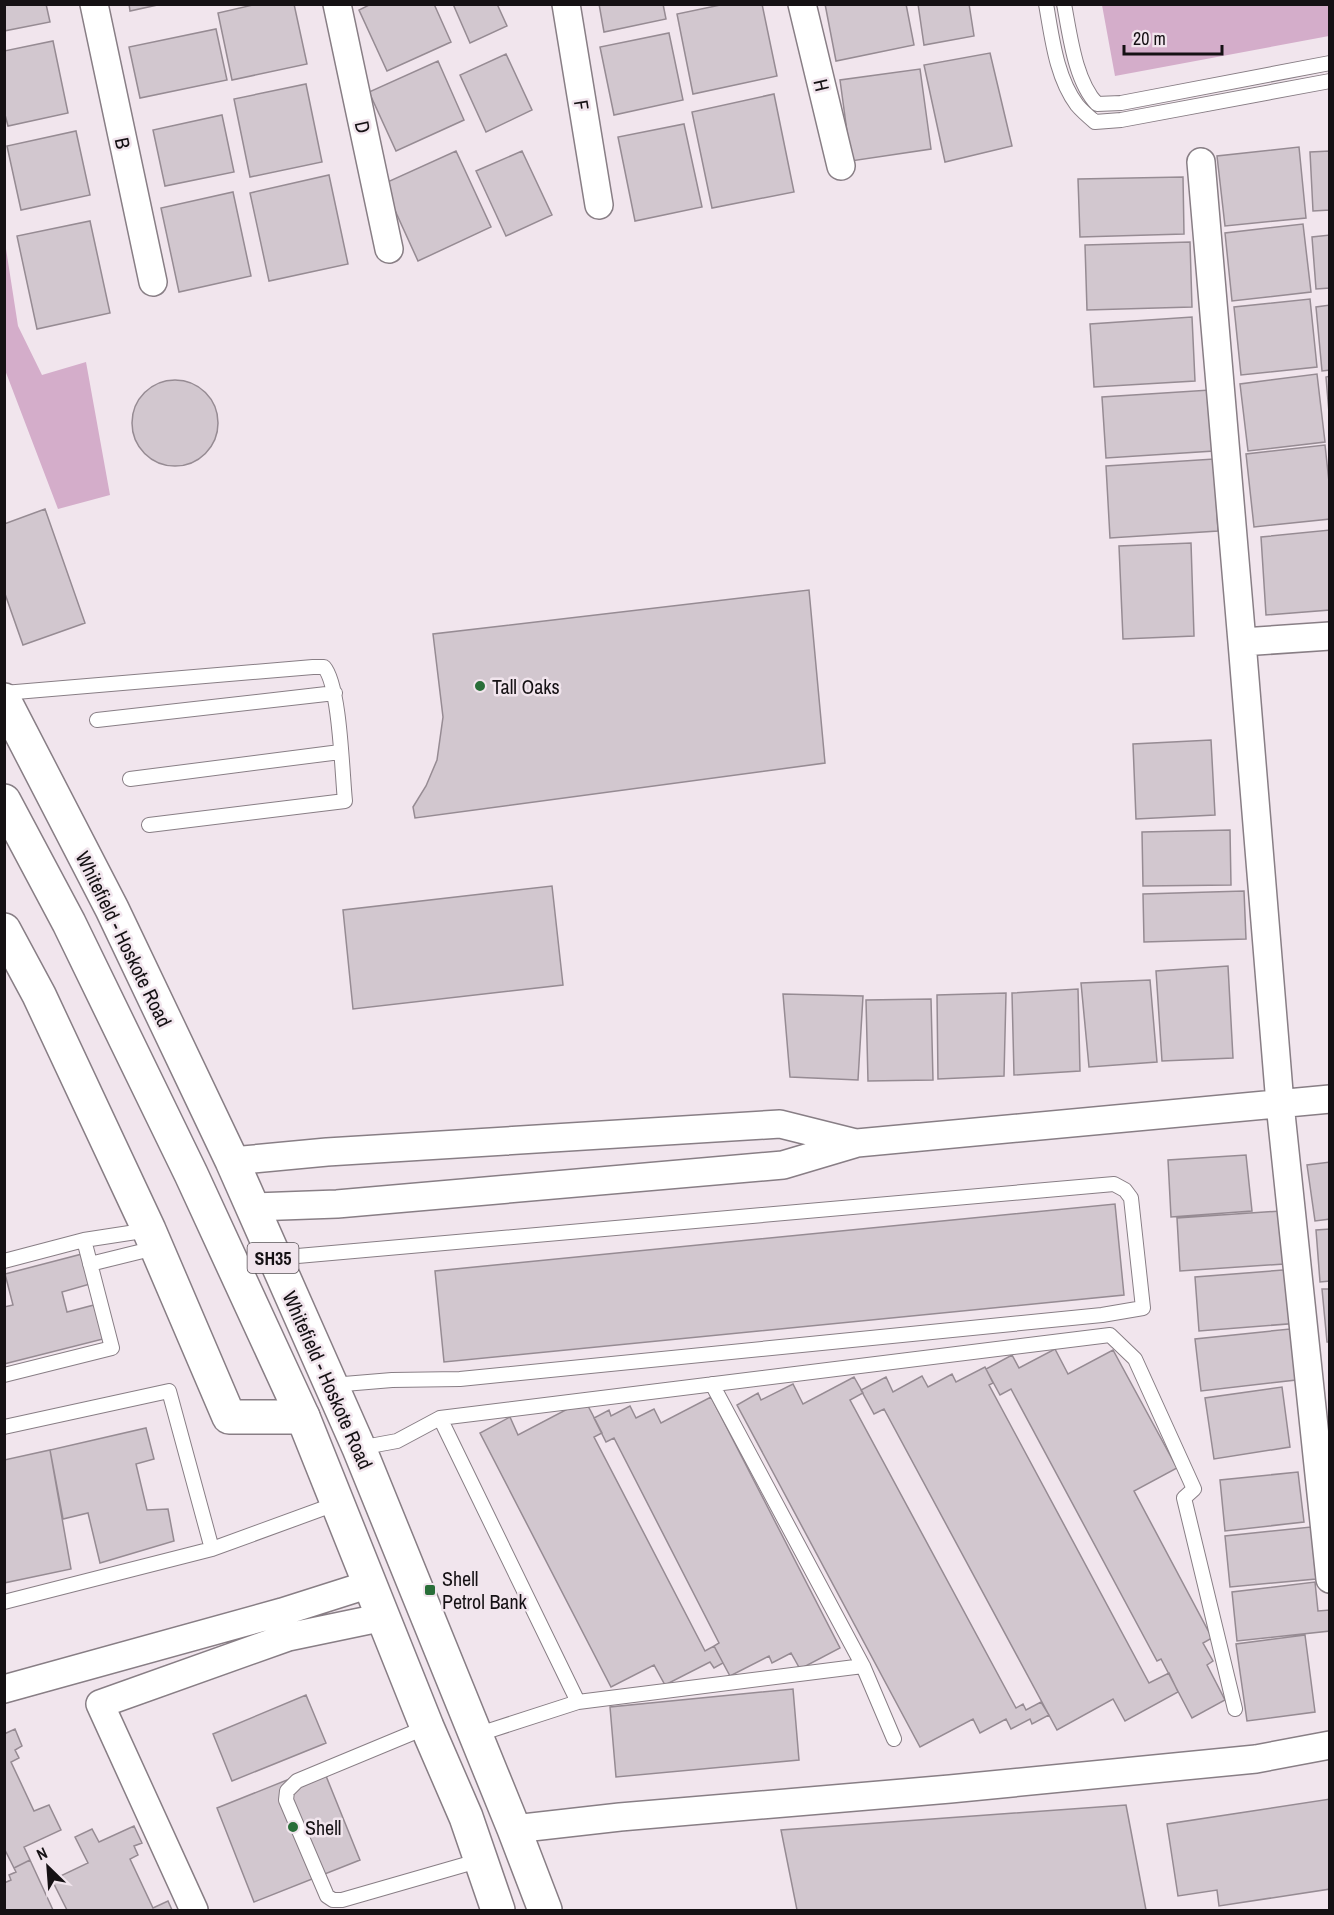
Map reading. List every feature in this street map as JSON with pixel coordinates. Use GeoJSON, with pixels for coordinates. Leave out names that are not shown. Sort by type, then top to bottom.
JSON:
{"type":"FeatureCollection","features":[{"type":"Feature","properties":{"kind":"main road","name":"Whitefield - Hoskote Road"},"geometry":{"type":"LineString","coordinates":[[4,700],[112,909],[231,1161],[358,1448],[514,1829],[545,1911]]}},
{"type":"Feature","properties":{"kind":"main road"},"geometry":{"type":"LineString","coordinates":[[4,784],[38,765]]}},
{"type":"Feature","properties":{"kind":"main road","name":"Whitefield - Hoskote Road"},"geometry":{"type":"LineString","coordinates":[[4,801],[69,923],[171,1132],[303,1417],[427,1727],[466,1817],[498,1911]]}},
{"type":"Feature","properties":{"kind":"main road"},"geometry":{"type":"LineString","coordinates":[[4,930],[39,995],[152,1239],[229,1417],[303,1417]]}},
{"type":"Feature","properties":{"kind":"street","name":"B"},"geometry":{"type":"LineString","coordinates":[[94,4],[153,282]]}},
{"type":"Feature","properties":{"kind":"street","name":"D"},"geometry":{"type":"LineString","coordinates":[[338,4],[389,249]]}},
{"type":"Feature","properties":{"kind":"street","name":"F"},"geometry":{"type":"LineString","coordinates":[[566,4],[599,205]]}},
{"type":"Feature","properties":{"kind":"street","name":"H"},"geometry":{"type":"LineString","coordinates":[[802,4],[841,166]]}},
{"type":"Feature","properties":{"kind":"street"},"geometry":{"type":"LineString","coordinates":[[1201,162],[1280,1104],[1329,1579]]}},
{"type":"Feature","properties":{"kind":"street"},"geometry":{"type":"LineString","coordinates":[[1242,642],[1329,636]]}},
{"type":"Feature","properties":{"kind":"street"},"geometry":{"type":"LineString","coordinates":[[251,1207],[337,1204],[783,1165],[857,1143],[1329,1099]]}},
{"type":"Feature","properties":{"kind":"street"},"geometry":{"type":"LineString","coordinates":[[231,1161],[327,1152],[780,1124],[857,1143]]}},
{"type":"Feature","properties":{"kind":"street"},"geometry":{"type":"LineString","coordinates":[[4,1689],[282,1612],[370,1584]]}},
{"type":"Feature","properties":{"kind":"street"},"geometry":{"type":"LineString","coordinates":[[194,1911],[100,1704],[288,1637],[384,1617]]}},
{"type":"Feature","properties":{"kind":"street"},"geometry":{"type":"LineString","coordinates":[[514,1829],[620,1817],[950,1789],[1256,1759],[1329,1745]]}},
{"type":"Feature","properties":{"kind":"lane"},"geometry":{"type":"LineString","coordinates":[[1046,4],[1056,57],[1067,86],[1077,106],[1095,122],[1121,120],[1329,81]]}},
{"type":"Feature","properties":{"kind":"lane"},"geometry":{"type":"LineString","coordinates":[[1064,4],[1076,61],[1090,97],[1097,104],[1121,103],[1329,63]]}},
{"type":"Feature","properties":{"kind":"lane"},"geometry":{"type":"LineString","coordinates":[[4,693],[313,667],[324,668],[335,693],[345,801],[149,825]]}},
{"type":"Feature","properties":{"kind":"lane"},"geometry":{"type":"LineString","coordinates":[[97,720],[335,693]]}},
{"type":"Feature","properties":{"kind":"lane"},"geometry":{"type":"LineString","coordinates":[[130,779],[340,752]]}},
{"type":"Feature","properties":{"kind":"lane"},"geometry":{"type":"LineString","coordinates":[[273,1258],[1114,1184],[1125,1190],[1131,1198],[1143,1308],[1102,1315],[460,1379],[392,1380],[330,1386]]}},
{"type":"Feature","properties":{"kind":"lane"},"geometry":{"type":"LineString","coordinates":[[4,1261],[84,1240],[152,1239]]}},
{"type":"Feature","properties":{"kind":"lane"},"geometry":{"type":"LineString","coordinates":[[90,1264],[152,1239]]}},
{"type":"Feature","properties":{"kind":"lane"},"geometry":{"type":"LineString","coordinates":[[4,1375],[112,1348],[84,1240]]}},
{"type":"Feature","properties":{"kind":"lane"},"geometry":{"type":"LineString","coordinates":[[358,1448],[397,1441],[440,1418],[1110,1335],[1135,1359],[1194,1490],[1184,1498],[1235,1708]]}},
{"type":"Feature","properties":{"kind":"lane"},"geometry":{"type":"LineString","coordinates":[[712,1384],[863,1666],[894,1739]]}},
{"type":"Feature","properties":{"kind":"lane"},"geometry":{"type":"LineString","coordinates":[[4,1427],[169,1391],[212,1549]]}},
{"type":"Feature","properties":{"kind":"lane"},"geometry":{"type":"LineString","coordinates":[[440,1418],[578,1702]]}},
{"type":"Feature","properties":{"kind":"lane"},"geometry":{"type":"LineString","coordinates":[[4,1602],[212,1549],[338,1503]]}},
{"type":"Feature","properties":{"kind":"lane"},"geometry":{"type":"LineString","coordinates":[[476,1735],[578,1702],[863,1666]]}},
{"type":"Feature","properties":{"kind":"lane"},"geometry":{"type":"LineString","coordinates":[[427,1727],[297,1781],[287,1791],[286,1800],[327,1896],[333,1900],[342,1900],[481,1860]]}},
{"type":"Feature","properties":{"kind":"shaded area"},"geometry":{"type":"Polygon","coordinates":[[[1102,5],[1329,5],[1329,36],[1115,76],[1102,5]]]}},
{"type":"Feature","properties":{"kind":"shaded area"},"geometry":{"type":"Polygon","coordinates":[[[4,236],[18,326],[42,375],[86,362],[110,495],[58,509],[5,370],[4,236]]]}},
{"type":"Feature","properties":{"kind":"building"},"geometry":{"type":"Polygon","coordinates":[[[4,4],[46,4],[50,22],[4,31],[4,4]]]}},
{"type":"Feature","properties":{"kind":"building"},"geometry":{"type":"Polygon","coordinates":[[[129,4],[162,4],[130,11],[129,4]]]}},
{"type":"Feature","properties":{"kind":"building"},"geometry":{"type":"Polygon","coordinates":[[[257,4],[294,4],[307,64],[232,80],[218,13],[257,4]]]}},
{"type":"Feature","properties":{"kind":"building"},"geometry":{"type":"Polygon","coordinates":[[[371,4],[434,4],[451,42],[387,71],[359,10],[371,4]]]}},
{"type":"Feature","properties":{"kind":"building"},"geometry":{"type":"Polygon","coordinates":[[[453,4],[497,4],[507,26],[470,43],[453,4]]]}},
{"type":"Feature","properties":{"kind":"building"},"geometry":{"type":"Polygon","coordinates":[[[599,4],[663,4],[666,19],[604,32],[599,4]]]}},
{"type":"Feature","properties":{"kind":"building"},"geometry":{"type":"Polygon","coordinates":[[[725,4],[762,4],[777,76],[693,94],[677,14],[725,4]]]}},
{"type":"Feature","properties":{"kind":"building"},"geometry":{"type":"Polygon","coordinates":[[[825,4],[906,4],[914,45],[836,61],[825,4]]]}},
{"type":"Feature","properties":{"kind":"building"},"geometry":{"type":"Polygon","coordinates":[[[918,4],[969,4],[974,36],[924,45],[918,4]]]}},
{"type":"Feature","properties":{"kind":"building"},"geometry":{"type":"Polygon","coordinates":[[[216,29],[227,80],[140,98],[129,47],[216,29]]]}},
{"type":"Feature","properties":{"kind":"building"},"geometry":{"type":"Polygon","coordinates":[[[669,33],[683,100],[614,115],[600,47],[669,33]]]}},
{"type":"Feature","properties":{"kind":"building"},"geometry":{"type":"Polygon","coordinates":[[[53,41],[68,113],[8,126],[4,111],[4,51],[53,41]]]}},
{"type":"Feature","properties":{"kind":"building"},"geometry":{"type":"Polygon","coordinates":[[[990,53],[1012,146],[945,162],[924,65],[990,53]]]}},
{"type":"Feature","properties":{"kind":"building"},"geometry":{"type":"Polygon","coordinates":[[[506,54],[532,110],[486,132],[460,75],[506,54]]]}},
{"type":"Feature","properties":{"kind":"building"},"geometry":{"type":"Polygon","coordinates":[[[438,61],[464,120],[396,151],[369,92],[438,61]]]}},
{"type":"Feature","properties":{"kind":"building"},"geometry":{"type":"Polygon","coordinates":[[[920,69],[931,149],[851,161],[840,80],[920,69]]]}},
{"type":"Feature","properties":{"kind":"building"},"geometry":{"type":"Polygon","coordinates":[[[306,84],[322,162],[250,177],[234,99],[306,84]]]}},
{"type":"Feature","properties":{"kind":"building"},"geometry":{"type":"Polygon","coordinates":[[[774,94],[794,192],[712,208],[692,112],[774,94]]]}},
{"type":"Feature","properties":{"kind":"building"},"geometry":{"type":"Polygon","coordinates":[[[222,115],[234,172],[165,186],[153,130],[222,115]]]}},
{"type":"Feature","properties":{"kind":"building"},"geometry":{"type":"Polygon","coordinates":[[[684,124],[702,207],[635,221],[618,137],[684,124]]]}},
{"type":"Feature","properties":{"kind":"building"},"geometry":{"type":"Polygon","coordinates":[[[76,131],[90,195],[21,210],[7,146],[76,131]]]}},
{"type":"Feature","properties":{"kind":"building"},"geometry":{"type":"Polygon","coordinates":[[[1299,147],[1306,218],[1225,226],[1217,156],[1299,147]]]}},
{"type":"Feature","properties":{"kind":"building"},"geometry":{"type":"Polygon","coordinates":[[[456,151],[491,227],[418,261],[383,184],[456,151]]]}},
{"type":"Feature","properties":{"kind":"building"},"geometry":{"type":"Polygon","coordinates":[[[522,151],[552,215],[506,236],[476,171],[522,151]]]}},
{"type":"Feature","properties":{"kind":"building"},"geometry":{"type":"Polygon","coordinates":[[[1330,151],[1330,210],[1313,211],[1310,152],[1330,151]]]}},
{"type":"Feature","properties":{"kind":"building"},"geometry":{"type":"Polygon","coordinates":[[[329,175],[348,264],[269,281],[250,193],[329,175]]]}},
{"type":"Feature","properties":{"kind":"building"},"geometry":{"type":"Polygon","coordinates":[[[1183,177],[1184,234],[1080,237],[1078,179],[1183,177]]]}},
{"type":"Feature","properties":{"kind":"building"},"geometry":{"type":"Polygon","coordinates":[[[233,192],[251,276],[179,292],[161,208],[233,192]]]}},
{"type":"Feature","properties":{"kind":"building"},"geometry":{"type":"Polygon","coordinates":[[[90,221],[110,313],[37,329],[17,236],[90,221]]]}},
{"type":"Feature","properties":{"kind":"building"},"geometry":{"type":"Polygon","coordinates":[[[1303,224],[1311,292],[1232,301],[1225,233],[1303,224]]]}},
{"type":"Feature","properties":{"kind":"building"},"geometry":{"type":"Polygon","coordinates":[[[1330,235],[1330,288],[1316,289],[1312,237],[1330,235]]]}},
{"type":"Feature","properties":{"kind":"building"},"geometry":{"type":"Polygon","coordinates":[[[1190,242],[1192,307],[1087,310],[1085,245],[1190,242]]]}},
{"type":"Feature","properties":{"kind":"building"},"geometry":{"type":"Polygon","coordinates":[[[1310,299],[1317,367],[1241,375],[1234,307],[1310,299]]]}},
{"type":"Feature","properties":{"kind":"building"},"geometry":{"type":"Polygon","coordinates":[[[1330,305],[1330,370],[1322,371],[1316,307],[1330,305]]]}},
{"type":"Feature","properties":{"kind":"building"},"geometry":{"type":"Polygon","coordinates":[[[1192,317],[1195,381],[1094,387],[1090,324],[1192,317]]]}},
{"type":"Feature","properties":{"kind":"building"},"geometry":{"type":"Polygon","coordinates":[[[1317,374],[1325,442],[1248,451],[1240,384],[1317,374]]]}},
{"type":"Feature","properties":{"kind":"building"},"geometry":{"type":"Polygon","coordinates":[[[1330,376],[1330,425],[1326,377],[1330,376]]]}},
{"type":"Feature","properties":{"kind":"building"},"geometry":{"type":"Polygon","coordinates":[[[167,380],[183,380],[206,392],[215,406],[218,423],[215,440],[206,454],[183,466],[167,466],[151,459],[139,447],[132,431],[132,415],[139,399],[151,387],[167,380]]]}},
{"type":"Feature","properties":{"kind":"building"},"geometry":{"type":"Polygon","coordinates":[[[1210,390],[1214,451],[1106,458],[1102,397],[1210,390]]]}},
{"type":"Feature","properties":{"kind":"building"},"geometry":{"type":"Polygon","coordinates":[[[1325,445],[1330,491],[1330,519],[1254,527],[1246,454],[1325,445]]]}},
{"type":"Feature","properties":{"kind":"building"},"geometry":{"type":"Polygon","coordinates":[[[1214,459],[1218,531],[1110,538],[1106,466],[1214,459]]]}},
{"type":"Feature","properties":{"kind":"building"},"geometry":{"type":"Polygon","coordinates":[[[45,509],[85,623],[23,645],[4,591],[4,524],[45,509]]]}},
{"type":"Feature","properties":{"kind":"building"},"geometry":{"type":"Polygon","coordinates":[[[1330,530],[1330,610],[1266,615],[1261,537],[1330,530]]]}},
{"type":"Feature","properties":{"kind":"building"},"geometry":{"type":"Polygon","coordinates":[[[1191,543],[1194,636],[1123,639],[1119,546],[1191,543]]]}},
{"type":"Feature","properties":{"kind":"building"},"geometry":{"type":"Polygon","coordinates":[[[809,590],[825,763],[415,818],[413,807],[426,786],[437,760],[443,717],[433,634],[809,590]]]}},
{"type":"Feature","properties":{"kind":"building"},"geometry":{"type":"Polygon","coordinates":[[[1211,740],[1215,815],[1136,819],[1133,744],[1211,740]]]}},
{"type":"Feature","properties":{"kind":"building"},"geometry":{"type":"Polygon","coordinates":[[[1230,830],[1231,885],[1143,886],[1142,832],[1230,830]]]}},
{"type":"Feature","properties":{"kind":"building"},"geometry":{"type":"Polygon","coordinates":[[[552,886],[563,985],[353,1009],[343,910],[552,886]]]}},
{"type":"Feature","properties":{"kind":"building"},"geometry":{"type":"Polygon","coordinates":[[[1244,891],[1246,939],[1144,942],[1143,894],[1244,891]]]}},
{"type":"Feature","properties":{"kind":"building"},"geometry":{"type":"Polygon","coordinates":[[[1228,966],[1233,1058],[1162,1061],[1156,971],[1228,966]]]}},
{"type":"Feature","properties":{"kind":"building"},"geometry":{"type":"Polygon","coordinates":[[[1150,980],[1157,1062],[1089,1067],[1081,983],[1150,980]]]}},
{"type":"Feature","properties":{"kind":"building"},"geometry":{"type":"Polygon","coordinates":[[[1078,989],[1080,1071],[1014,1075],[1012,993],[1078,989]]]}},
{"type":"Feature","properties":{"kind":"building"},"geometry":{"type":"Polygon","coordinates":[[[1006,993],[1004,1076],[938,1079],[937,995],[1006,993]]]}},
{"type":"Feature","properties":{"kind":"building"},"geometry":{"type":"Polygon","coordinates":[[[783,994],[863,996],[858,1080],[790,1077],[783,994]]]}},
{"type":"Feature","properties":{"kind":"building"},"geometry":{"type":"Polygon","coordinates":[[[931,999],[933,1080],[868,1081],[866,1000],[931,999]]]}},
{"type":"Feature","properties":{"kind":"building"},"geometry":{"type":"Polygon","coordinates":[[[1246,1155],[1252,1211],[1171,1217],[1168,1160],[1246,1155]]]}},
{"type":"Feature","properties":{"kind":"building"},"geometry":{"type":"Polygon","coordinates":[[[1330,1162],[1330,1219],[1315,1221],[1307,1165],[1330,1162]]]}},
{"type":"Feature","properties":{"kind":"building"},"geometry":{"type":"Polygon","coordinates":[[[1115,1204],[1124,1295],[444,1362],[435,1271],[1115,1204]]]}},
{"type":"Feature","properties":{"kind":"building"},"geometry":{"type":"Polygon","coordinates":[[[1281,1211],[1284,1264],[1180,1271],[1177,1218],[1281,1211]]]}},
{"type":"Feature","properties":{"kind":"building"},"geometry":{"type":"Polygon","coordinates":[[[1330,1229],[1330,1281],[1320,1282],[1316,1230],[1330,1229]]]}},
{"type":"Feature","properties":{"kind":"building"},"geometry":{"type":"Polygon","coordinates":[[[82,1254],[90,1284],[62,1292],[67,1312],[94,1305],[103,1339],[4,1364],[4,1307],[13,1305],[5,1274],[82,1254]]]}},
{"type":"Feature","properties":{"kind":"building"},"geometry":{"type":"Polygon","coordinates":[[[1296,1269],[1300,1323],[1199,1331],[1195,1277],[1296,1269]]]}},
{"type":"Feature","properties":{"kind":"building"},"geometry":{"type":"Polygon","coordinates":[[[1322,1289],[1330,1289],[1330,1342],[1327,1342],[1322,1289]]]}},
{"type":"Feature","properties":{"kind":"building"},"geometry":{"type":"Polygon","coordinates":[[[1290,1329],[1296,1380],[1201,1391],[1195,1339],[1290,1329]]]}},
{"type":"Feature","properties":{"kind":"building"},"geometry":{"type":"Polygon","coordinates":[[[1055,1349],[1068,1374],[1113,1350],[1177,1468],[1134,1491],[1212,1638],[1203,1643],[1213,1661],[1207,1665],[1225,1700],[1192,1718],[1161,1659],[1157,1661],[1011,1389],[1000,1395],[986,1369],[1012,1355],[1019,1368],[1055,1349]]]}},
{"type":"Feature","properties":{"kind":"building"},"geometry":{"type":"Polygon","coordinates":[[[985,1367],[993,1383],[989,1385],[1149,1683],[1169,1673],[1178,1692],[1125,1721],[1113,1699],[1057,1730],[884,1409],[874,1414],[861,1390],[886,1377],[893,1392],[922,1376],[928,1387],[952,1374],[956,1382],[985,1367]]]}},
{"type":"Feature","properties":{"kind":"building"},"geometry":{"type":"Polygon","coordinates":[[[854,1377],[863,1393],[850,1400],[1016,1708],[1023,1704],[1026,1710],[1041,1702],[1049,1715],[1032,1724],[1030,1719],[1011,1729],[1006,1719],[980,1733],[973,1719],[920,1747],[737,1405],[758,1393],[761,1400],[793,1384],[803,1404],[854,1377]]]}},
{"type":"Feature","properties":{"kind":"building"},"geometry":{"type":"Polygon","coordinates":[[[1282,1387],[1290,1447],[1214,1459],[1205,1398],[1282,1387]]]}},
{"type":"Feature","properties":{"kind":"building"},"geometry":{"type":"Polygon","coordinates":[[[711,1397],[840,1648],[800,1669],[791,1653],[772,1663],[769,1656],[730,1676],[714,1646],[719,1643],[614,1438],[606,1442],[594,1418],[609,1410],[611,1416],[630,1406],[636,1418],[654,1409],[661,1423],[711,1397]]]}},
{"type":"Feature","properties":{"kind":"building"},"geometry":{"type":"Polygon","coordinates":[[[577,1404],[579,1408],[587,1404],[602,1433],[594,1437],[705,1651],[714,1646],[723,1663],[714,1668],[710,1662],[665,1685],[654,1665],[611,1687],[480,1433],[510,1417],[518,1435],[577,1404]]]}},
{"type":"Feature","properties":{"kind":"building"},"geometry":{"type":"Polygon","coordinates":[[[146,1428],[154,1459],[136,1464],[147,1510],[168,1509],[174,1541],[100,1563],[88,1513],[63,1519],[50,1450],[146,1428]]]}},
{"type":"Feature","properties":{"kind":"building"},"geometry":{"type":"Polygon","coordinates":[[[50,1450],[71,1569],[4,1583],[4,1460],[50,1450]]]}},
{"type":"Feature","properties":{"kind":"building"},"geometry":{"type":"Polygon","coordinates":[[[1298,1472],[1304,1522],[1225,1531],[1220,1480],[1298,1472]]]}},
{"type":"Feature","properties":{"kind":"building"},"geometry":{"type":"Polygon","coordinates":[[[1311,1527],[1316,1579],[1230,1587],[1225,1536],[1311,1527]]]}},
{"type":"Feature","properties":{"kind":"building"},"geometry":{"type":"Polygon","coordinates":[[[1315,1582],[1318,1611],[1330,1610],[1330,1631],[1237,1641],[1232,1592],[1315,1582]]]}},
{"type":"Feature","properties":{"kind":"building"},"geometry":{"type":"Polygon","coordinates":[[[1305,1635],[1315,1712],[1247,1721],[1236,1644],[1305,1635]]]}},
{"type":"Feature","properties":{"kind":"building"},"geometry":{"type":"Polygon","coordinates":[[[793,1689],[799,1760],[616,1777],[610,1707],[793,1689]]]}},
{"type":"Feature","properties":{"kind":"building"},"geometry":{"type":"Polygon","coordinates":[[[306,1695],[326,1743],[232,1781],[213,1734],[306,1695]]]}},
{"type":"Feature","properties":{"kind":"building"},"geometry":{"type":"Polygon","coordinates":[[[15,1729],[22,1746],[15,1750],[19,1758],[11,1762],[34,1811],[49,1805],[61,1830],[24,1847],[30,1860],[14,1868],[4,1848],[4,1734],[15,1729]]]}},
{"type":"Feature","properties":{"kind":"building"},"geometry":{"type":"Polygon","coordinates":[[[322,1766],[360,1860],[254,1902],[217,1808],[322,1766]]]}},
{"type":"Feature","properties":{"kind":"building"},"geometry":{"type":"Polygon","coordinates":[[[1330,1799],[1330,1889],[1219,1906],[1217,1890],[1178,1896],[1167,1824],[1330,1799]]]}},
{"type":"Feature","properties":{"kind":"building"},"geometry":{"type":"Polygon","coordinates":[[[1126,1805],[1146,1910],[797,1910],[781,1830],[1126,1805]]]}},
{"type":"Feature","properties":{"kind":"building"},"geometry":{"type":"Polygon","coordinates":[[[134,1826],[142,1843],[134,1846],[138,1855],[130,1859],[153,1908],[168,1901],[172,1910],[67,1910],[52,1880],[88,1863],[75,1837],[92,1829],[99,1842],[134,1826]]]}},
{"type":"Feature","properties":{"kind":"building"},"geometry":{"type":"Polygon","coordinates":[[[30,1860],[53,1910],[4,1910],[4,1883],[11,1880],[9,1875],[16,1872],[14,1868],[30,1860]]]}},
{"type":"Feature","properties":{"kind":"place","name":"Tall Oaks"},"geometry":{"type":"Point","coordinates":[480,686]}},
{"type":"Feature","properties":{"kind":"place","name":"Shell Petrol Bank"},"geometry":{"type":"Point","coordinates":[430,1590]}},
{"type":"Feature","properties":{"kind":"place","name":"Shell"},"geometry":{"type":"Point","coordinates":[293,1827]}}]}
